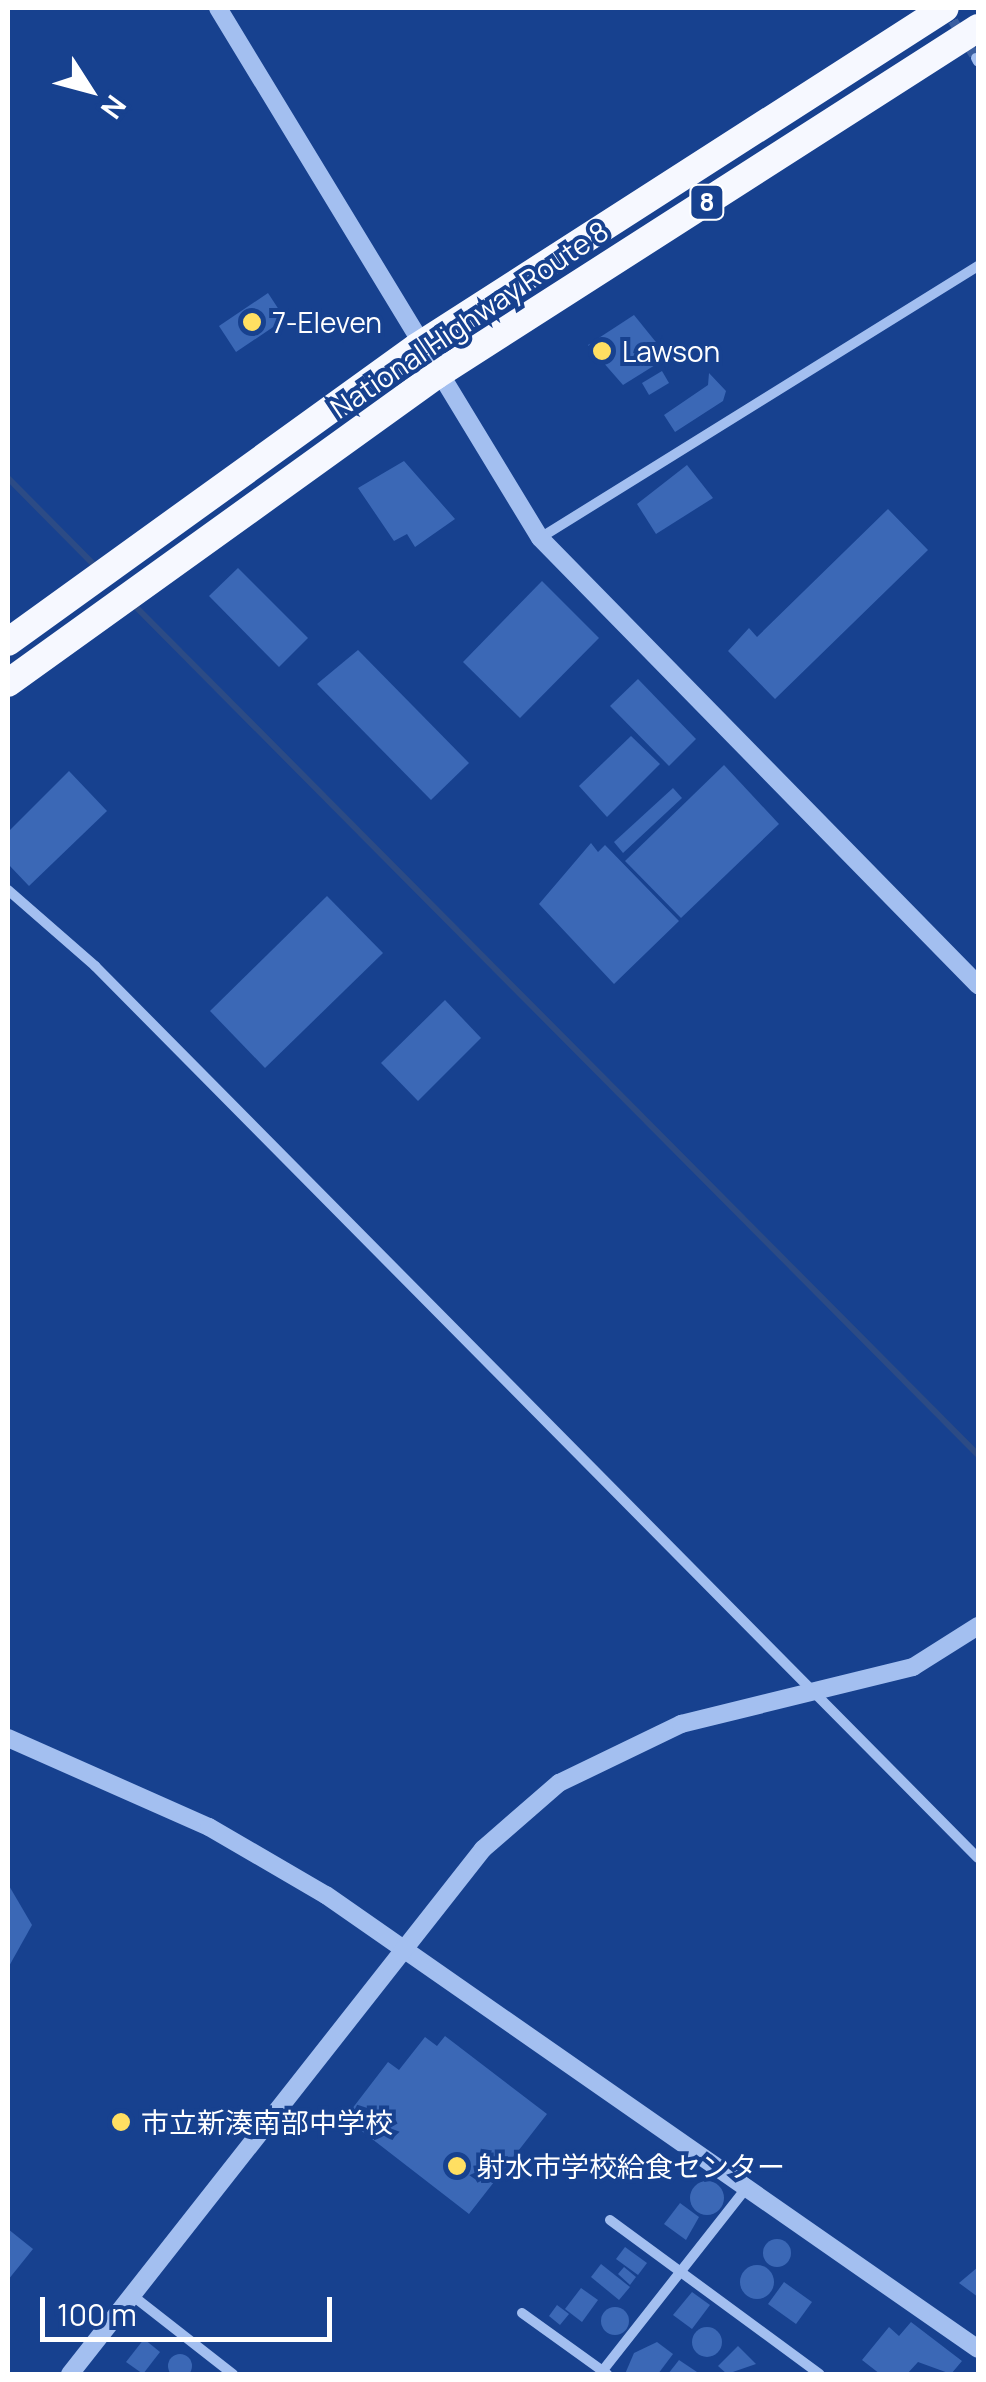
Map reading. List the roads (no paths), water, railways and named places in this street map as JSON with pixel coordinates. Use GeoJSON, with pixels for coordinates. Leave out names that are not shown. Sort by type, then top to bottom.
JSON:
{"type":"FeatureCollection","features":[{"type":"Feature","properties":{"kind":"highway","name":"National Highway Route 8"},"geometry":{"type":"LineString","coordinates":[[19,634],[417,347],[945,8]]}},
{"type":"Feature","properties":{"kind":"highway","name":"National Highway Route 8"},"geometry":{"type":"LineString","coordinates":[[8,683],[435,376],[978,28]]}},
{"type":"Feature","properties":{"kind":"street"},"geometry":{"type":"LineString","coordinates":[[218,8],[417,347],[540,538],[978,986]]}},
{"type":"Feature","properties":{"kind":"street"},"geometry":{"type":"LineString","coordinates":[[540,538],[978,266]]}},
{"type":"Feature","properties":{"kind":"street"},"geometry":{"type":"LineString","coordinates":[[8,890],[95,966],[978,1858]]}},
{"type":"Feature","properties":{"kind":"street"},"geometry":{"type":"LineString","coordinates":[[70,2374],[483,1849],[558,1783],[681,1724],[817,1696],[912,1667],[978,1626]]}},
{"type":"Feature","properties":{"kind":"street"},"geometry":{"type":"LineString","coordinates":[[8,1738],[209,1827],[405,1948],[750,2182],[978,2349]]}},
{"type":"Feature","properties":{"kind":"street"},"geometry":{"type":"LineString","coordinates":[[522,2313],[604,2373],[750,2182]]}},
{"type":"Feature","properties":{"kind":"street"},"geometry":{"type":"LineString","coordinates":[[610,2220],[820,2374]]}},
{"type":"Feature","properties":{"kind":"street"},"geometry":{"type":"LineString","coordinates":[[133,2296],[224,2372]]}},
{"type":"Feature","properties":{"kind":"waterway"},"geometry":{"type":"LineString","coordinates":[[8,478],[98,569]]}},
{"type":"Feature","properties":{"kind":"waterway"},"geometry":{"type":"LineString","coordinates":[[132,603],[978,1455]]}},
{"type":"Feature","properties":{"kind":"tunnel"},"geometry":{"type":"LineString","coordinates":[[945,8],[976,58]]}},
{"type":"Feature","properties":{"kind":"place","name":"7-Eleven"},"geometry":{"type":"Point","coordinates":[252,322]}},
{"type":"Feature","properties":{"kind":"place","name":"Lawson"},"geometry":{"type":"Point","coordinates":[602,351]}},
{"type":"Feature","properties":{"kind":"place","name":"市立新湊南部中学校"},"geometry":{"type":"Point","coordinates":[121,2122]}},
{"type":"Feature","properties":{"kind":"place","name":"射水市学校給食センター"},"geometry":{"type":"Point","coordinates":[457,2166]}}]}
